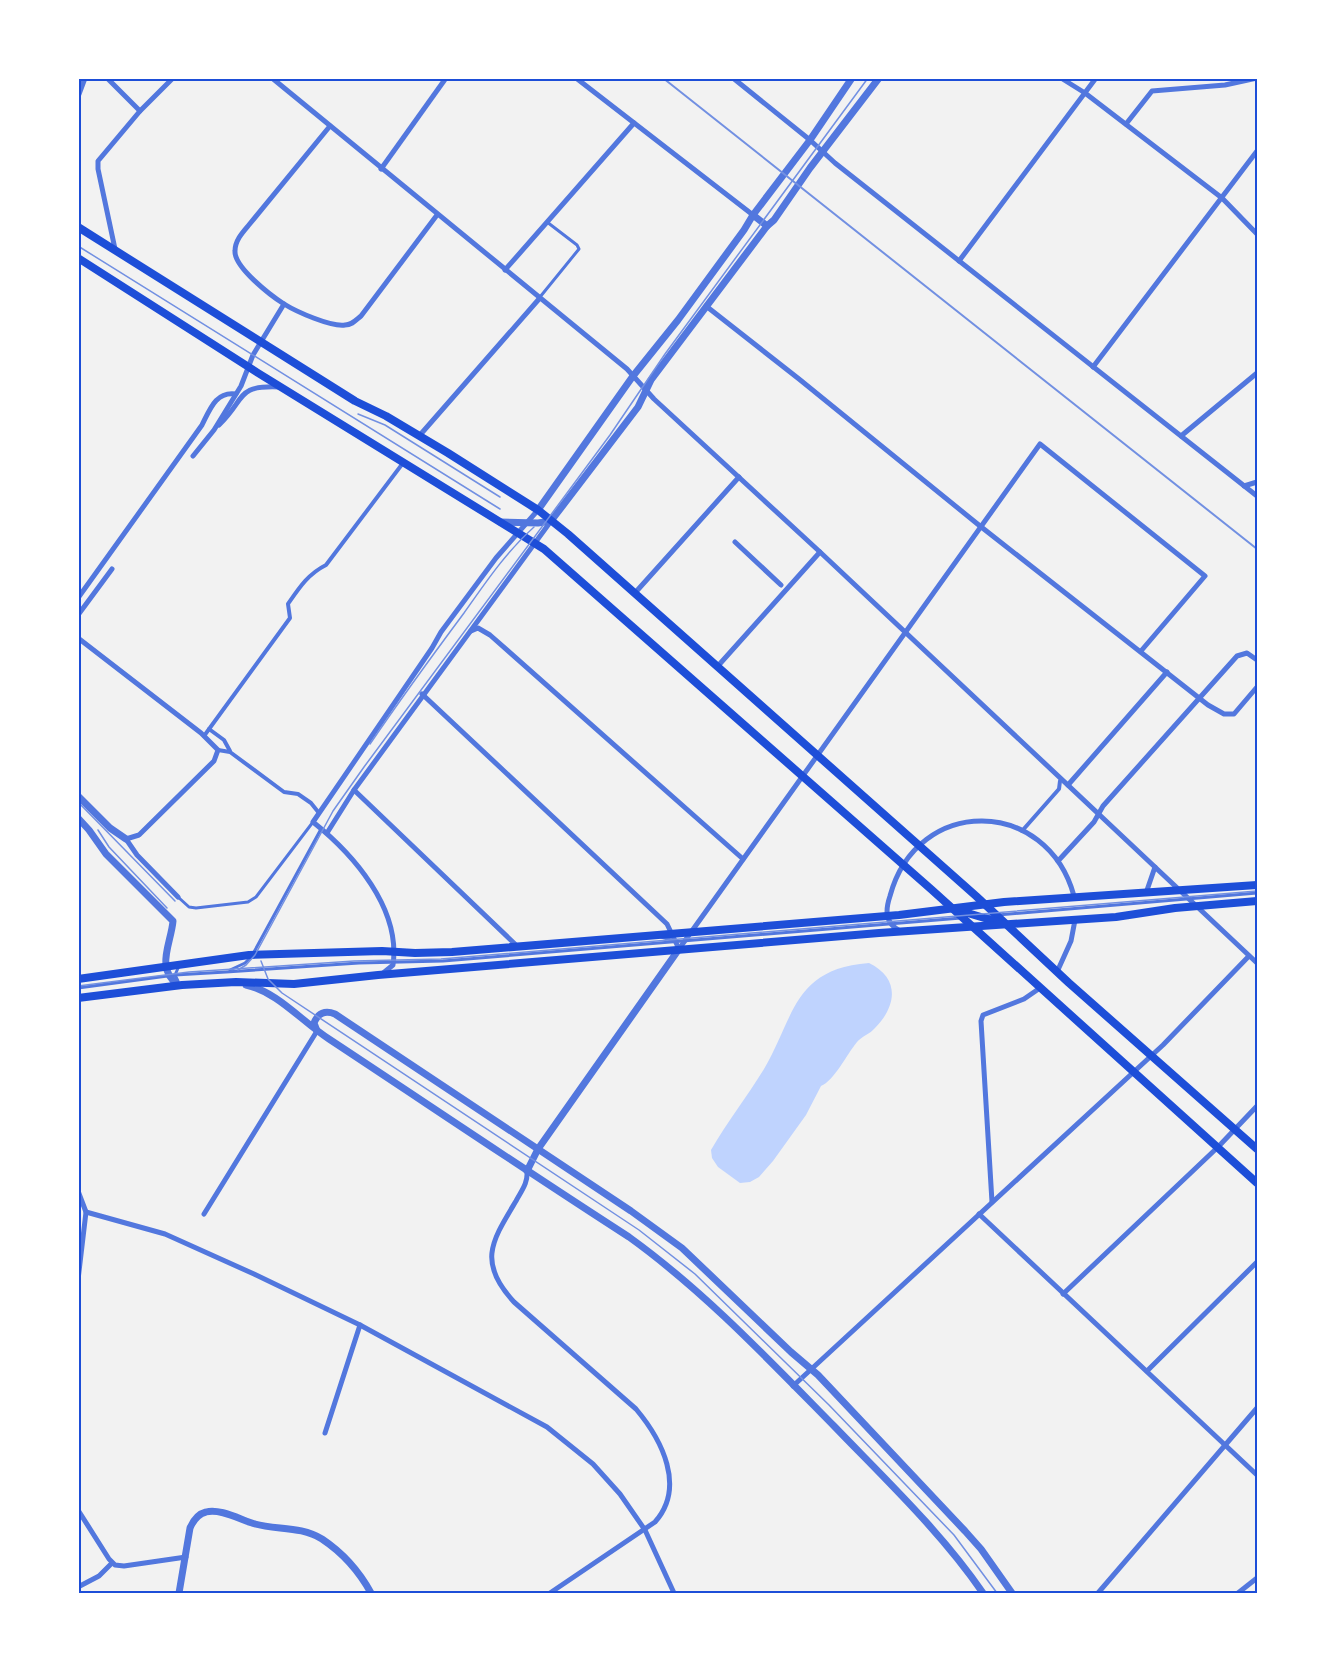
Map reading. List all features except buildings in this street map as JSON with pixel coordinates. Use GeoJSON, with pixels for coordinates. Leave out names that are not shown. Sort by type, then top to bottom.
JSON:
{"type":"FeatureCollection","features":[{"type":"Feature","properties":{"kind":"main road"},"geometry":{"type":"LineString","coordinates":[[78,227],[355,400],[420,435],[538,510],[985,904],[1057,972],[1257,1149]]}},
{"type":"Feature","properties":{"kind":"main road"},"geometry":{"type":"LineString","coordinates":[[78,258],[281,388],[536,543],[953,909],[1257,1183]]}},
{"type":"Feature","properties":{"kind":"main road"},"geometry":{"type":"LineString","coordinates":[[78,979],[252,955],[394,951],[452,952],[655,935],[676,942],[693,932],[889,920],[985,904],[1257,885]]}},
{"type":"Feature","properties":{"kind":"main road"},"geometry":{"type":"LineString","coordinates":[[78,998],[180,985],[236,982],[294,984],[676,942],[1006,925],[1116,917],[1196,906],[1257,901]]}},
{"type":"Feature","properties":{"kind":"main road"},"geometry":{"type":"LineString","coordinates":[[953,909],[1006,925]]}},
{"type":"Feature","properties":{"kind":"street"},"geometry":{"type":"LineString","coordinates":[[78,94],[84,78]]}},
{"type":"Feature","properties":{"kind":"street"},"geometry":{"type":"LineString","coordinates":[[107,78],[140,111]]}},
{"type":"Feature","properties":{"kind":"street"},"geometry":{"type":"LineString","coordinates":[[115,249],[98,161],[140,111],[173,78]]}},
{"type":"Feature","properties":{"kind":"street"},"geometry":{"type":"LineString","coordinates":[[272,78],[633,376],[1257,963]]}},
{"type":"Feature","properties":{"kind":"street"},"geometry":{"type":"LineString","coordinates":[[381,169],[446,78]]}},
{"type":"Feature","properties":{"kind":"street"},"geometry":{"type":"LineString","coordinates":[[576,78],[767,226]]}},
{"type":"Feature","properties":{"kind":"street"},"geometry":{"type":"LineString","coordinates":[[733,78],[822,152],[1257,496]]}},
{"type":"Feature","properties":{"kind":"street"},"geometry":{"type":"LineString","coordinates":[[381,974],[388,970],[393,962],[394,951],[388,924],[373,887],[362,869],[313,822],[441,632],[496,558],[538,510],[633,376],[678,320],[810,140],[852,78]]}},
{"type":"Feature","properties":{"kind":"street"},"geometry":{"type":"LineString","coordinates":[[327,833],[354,790],[422,694],[638,407],[651,380],[767,226],[779,214],[786,199],[879,78]]}},
{"type":"Feature","properties":{"kind":"street"},"geometry":{"type":"LineString","coordinates":[[1061,78],[1085,93],[1222,198],[1257,234]]}},
{"type":"Feature","properties":{"kind":"street"},"geometry":{"type":"LineString","coordinates":[[959,261],[1096,78]]}},
{"type":"Feature","properties":{"kind":"street"},"geometry":{"type":"LineString","coordinates":[[1126,124],[1152,91],[1225,85],[1257,78]]}},
{"type":"Feature","properties":{"kind":"street"},"geometry":{"type":"LineString","coordinates":[[505,270],[634,123]]}},
{"type":"Feature","properties":{"kind":"street"},"geometry":{"type":"LineString","coordinates":[[330,126],[237,240],[236,260],[244,271],[284,304],[335,325],[352,324],[361,316],[437,215]]}},
{"type":"Feature","properties":{"kind":"street"},"geometry":{"type":"LineString","coordinates":[[1093,367],[1257,151]]}},
{"type":"Feature","properties":{"kind":"street"},"geometry":{"type":"LineString","coordinates":[[420,435],[539,299]]}},
{"type":"Feature","properties":{"kind":"street"},"geometry":{"type":"LineString","coordinates":[[214,430],[236,394],[261,340],[284,304]]}},
{"type":"Feature","properties":{"kind":"street"},"geometry":{"type":"LineString","coordinates":[[706,306],[980,526],[1219,712],[1234,714],[1257,687]]}},
{"type":"Feature","properties":{"kind":"street"},"geometry":{"type":"LineString","coordinates":[[1181,436],[1257,373]]}},
{"type":"Feature","properties":{"kind":"street"},"geometry":{"type":"LineString","coordinates":[[193,456],[249,390],[262,387],[281,388]]}},
{"type":"Feature","properties":{"kind":"street"},"geometry":{"type":"LineString","coordinates":[[78,598],[202,425],[216,400],[222,395],[236,394]]}},
{"type":"Feature","properties":{"kind":"street"},"geometry":{"type":"LineString","coordinates":[[676,942],[686,941],[693,932],[816,755],[1040,444],[1205,576],[1141,651]]}},
{"type":"Feature","properties":{"kind":"street"},"geometry":{"type":"LineString","coordinates":[[204,736],[290,618],[288,604],[313,571],[326,565],[403,463]]}},
{"type":"Feature","properties":{"kind":"street"},"geometry":{"type":"LineString","coordinates":[[634,594],[739,477]]}},
{"type":"Feature","properties":{"kind":"street"},"geometry":{"type":"LineString","coordinates":[[1244,486],[1257,482]]}},
{"type":"Feature","properties":{"kind":"street"},"geometry":{"type":"LineString","coordinates":[[499,522],[551,521]]}},
{"type":"Feature","properties":{"kind":"street"},"geometry":{"type":"LineString","coordinates":[[735,542],[781,585]]}},
{"type":"Feature","properties":{"kind":"street"},"geometry":{"type":"LineString","coordinates":[[717,667],[820,552]]}},
{"type":"Feature","properties":{"kind":"street"},"geometry":{"type":"LineString","coordinates":[[78,615],[112,569]]}},
{"type":"Feature","properties":{"kind":"street"},"geometry":{"type":"LineString","coordinates":[[470,631],[478,628],[490,635],[743,859]]}},
{"type":"Feature","properties":{"kind":"street"},"geometry":{"type":"LineString","coordinates":[[78,638],[204,736],[218,750],[230,752]]}},
{"type":"Feature","properties":{"kind":"street"},"geometry":{"type":"LineString","coordinates":[[1058,861],[1094,822],[1102,806],[1240,654],[1247,653],[1257,660]]}},
{"type":"Feature","properties":{"kind":"street"},"geometry":{"type":"LineString","coordinates":[[1068,785],[1167,672]]}},
{"type":"Feature","properties":{"kind":"street"},"geometry":{"type":"LineString","coordinates":[[422,694],[667,924],[676,942]]}},
{"type":"Feature","properties":{"kind":"street"},"geometry":{"type":"LineString","coordinates":[[209,729],[224,740],[230,752],[284,792],[298,794],[311,803],[319,813]]}},
{"type":"Feature","properties":{"kind":"street"},"geometry":{"type":"LineString","coordinates":[[126,838],[139,835],[214,761],[218,750]]}},
{"type":"Feature","properties":{"kind":"street"},"geometry":{"type":"LineString","coordinates":[[1022,831],[1059,789],[1060,781]]}},
{"type":"Feature","properties":{"kind":"street"},"geometry":{"type":"LineString","coordinates":[[354,790],[517,946]]}},
{"type":"Feature","properties":{"kind":"street"},"geometry":{"type":"LineString","coordinates":[[78,795],[110,828],[126,838],[137,855],[178,897]]}},
{"type":"Feature","properties":{"kind":"street"},"geometry":{"type":"LineString","coordinates":[[79,819],[106,854],[172,921],[164,966],[180,985]]}},
{"type":"Feature","properties":{"kind":"street"},"geometry":{"type":"LineString","coordinates":[[900,931],[889,920],[886,908],[896,875],[919,846],[932,834],[966,821],[999,823],[1022,831],[1035,839],[1058,861],[1074,896]]}},
{"type":"Feature","properties":{"kind":"street"},"geometry":{"type":"LineString","coordinates":[[1146,893],[1155,867]]}},
{"type":"Feature","properties":{"kind":"street"},"geometry":{"type":"LineString","coordinates":[[1057,972],[1071,940],[1075,920]]}},
{"type":"Feature","properties":{"kind":"street"},"geometry":{"type":"LineString","coordinates":[[550,1593],[645,1530],[661,1515],[665,1507],[670,1477],[664,1454],[647,1421],[636,1408],[506,1293],[495,1275],[492,1247],[500,1228],[526,1184],[531,1159],[676,942]]}},
{"type":"Feature","properties":{"kind":"street"},"geometry":{"type":"LineString","coordinates":[[793,1386],[1134,1072],[1249,956]]}},
{"type":"Feature","properties":{"kind":"street"},"geometry":{"type":"LineString","coordinates":[[236,982],[259,988],[270,994],[317,1031],[629,1237],[669,1266],[712,1305],[793,1386],[941,1539],[962,1562],[983,1593]]}},
{"type":"Feature","properties":{"kind":"street"},"geometry":{"type":"LineString","coordinates":[[992,1202],[980,1023],[983,1015],[1024,999],[1040,988]]}},
{"type":"Feature","properties":{"kind":"street"},"geometry":{"type":"LineString","coordinates":[[317,1031],[314,1023],[317,1017],[324,1012],[329,1012],[538,1149],[682,1248],[849,1407],[981,1549],[1011,1593]]}},
{"type":"Feature","properties":{"kind":"street"},"geometry":{"type":"LineString","coordinates":[[204,1214],[317,1031]]}},
{"type":"Feature","properties":{"kind":"street"},"geometry":{"type":"LineString","coordinates":[[1063,1294],[1218,1147],[1257,1106]]}},
{"type":"Feature","properties":{"kind":"street"},"geometry":{"type":"LineString","coordinates":[[78,1191],[86,1212],[78,1280]]}},
{"type":"Feature","properties":{"kind":"street"},"geometry":{"type":"LineString","coordinates":[[86,1212],[165,1233],[360,1325],[487,1392],[547,1427],[609,1479],[645,1530],[674,1593]]}},
{"type":"Feature","properties":{"kind":"street"},"geometry":{"type":"LineString","coordinates":[[979,1214],[1257,1475]]}},
{"type":"Feature","properties":{"kind":"street"},"geometry":{"type":"LineString","coordinates":[[1147,1371],[1257,1262]]}},
{"type":"Feature","properties":{"kind":"street"},"geometry":{"type":"LineString","coordinates":[[325,1433],[360,1325]]}},
{"type":"Feature","properties":{"kind":"street"},"geometry":{"type":"LineString","coordinates":[[1098,1593],[1257,1408]]}},
{"type":"Feature","properties":{"kind":"street"},"geometry":{"type":"LineString","coordinates":[[78,1510],[112,1563],[124,1566],[186,1557]]}},
{"type":"Feature","properties":{"kind":"street"},"geometry":{"type":"LineString","coordinates":[[179,1593],[193,1522],[203,1513],[216,1511],[257,1524],[301,1531],[320,1538],[350,1562],[371,1593]]}},
{"type":"Feature","properties":{"kind":"street"},"geometry":{"type":"LineString","coordinates":[[78,1587],[99,1576],[112,1563]]}},
{"type":"Feature","properties":{"kind":"street"},"geometry":{"type":"LineString","coordinates":[[1238,1593],[1257,1578]]}},
{"type":"Feature","properties":{"kind":"lane"},"geometry":{"type":"LineString","coordinates":[[539,299],[579,249],[547,222]]}},
{"type":"Feature","properties":{"kind":"lane"},"geometry":{"type":"LineString","coordinates":[[178,897],[189,907],[248,902],[256,897],[313,822]]}},
{"type":"Feature","properties":{"kind":"lane"},"geometry":{"type":"LineString","coordinates":[[226,972],[245,963],[252,955],[321,829]]}},
{"type":"Feature","properties":{"kind":"lane"},"geometry":{"type":"LineString","coordinates":[[686,941],[889,920],[962,918],[1257,893]]}},
{"type":"Feature","properties":{"kind":"lane"},"geometry":{"type":"LineString","coordinates":[[78,988],[172,976],[443,961],[676,942]]}},
{"type":"Feature","properties":{"kind":"lane"},"geometry":{"type":"LineString","coordinates":[[172,976],[180,964]]}},
{"type":"Feature","properties":{"kind":"lane"},"geometry":{"type":"LineString","coordinates":[[150,978],[164,966]]}},
{"type":"Feature","properties":{"kind":"water"},"geometry":{"type":"Polygon","coordinates":[[[869,963],[886,976],[890,984],[892,993],[888,1011],[873,1030],[857,1042],[831,1079],[821,1086],[806,1115],[773,1161],[759,1177],[750,1182],[740,1183],[718,1167],[712,1158],[711,1150],[764,1069],[800,998],[811,985],[825,975],[844,967],[869,963]]]}},
{"type":"Feature","properties":{"kind":"tram line"},"geometry":{"type":"LineString","coordinates":[[238,970],[255,955],[333,811],[364,767],[610,435],[665,354],[868,78]]}},
{"type":"Feature","properties":{"kind":"tram line"},"geometry":{"type":"LineString","coordinates":[[78,246],[500,509]]}},
{"type":"Feature","properties":{"kind":"tram line"},"geometry":{"type":"LineString","coordinates":[[358,414],[385,425],[500,497]]}},
{"type":"Feature","properties":{"kind":"tram line"},"geometry":{"type":"LineString","coordinates":[[370,744],[497,568],[534,527]]}},
{"type":"Feature","properties":{"kind":"tram line"},"geometry":{"type":"LineString","coordinates":[[78,802],[175,901]]}},
{"type":"Feature","properties":{"kind":"tram line"},"geometry":{"type":"LineString","coordinates":[[98,830],[109,847],[167,908]]}},
{"type":"Feature","properties":{"kind":"tram line"},"geometry":{"type":"LineString","coordinates":[[78,986],[189,972],[354,961],[441,959],[1257,891]]}},
{"type":"Feature","properties":{"kind":"tram line"},"geometry":{"type":"LineString","coordinates":[[261,961],[268,979],[282,993],[639,1230],[695,1274],[829,1405],[954,1535],[997,1593]]}},
{"type":"Feature","properties":{"kind":"railway"},"geometry":{"type":"LineString","coordinates":[[663,78],[1257,549]]}}]}
